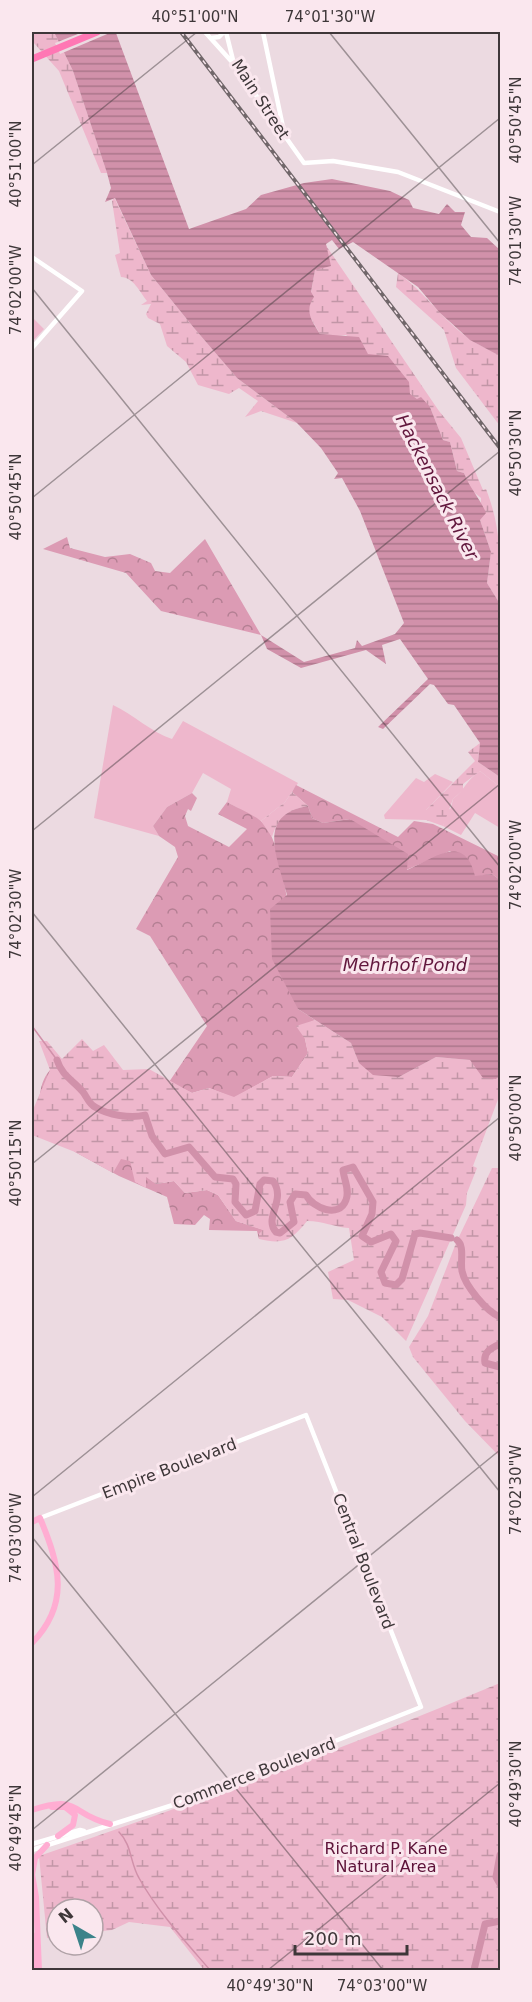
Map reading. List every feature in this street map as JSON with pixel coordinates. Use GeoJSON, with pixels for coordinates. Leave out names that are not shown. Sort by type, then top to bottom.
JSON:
{"type":"FeatureCollection","features":[{"type":"Feature","properties":{"kind":"highway"},"geometry":{"type":"LineString","coordinates":[[32,59],[97,32]]}},
{"type":"Feature","properties":{"kind":"main road","name":"Empire Boulevard"},"geometry":{"type":"LineString","coordinates":[[32,1522],[40,1518]]}},
{"type":"Feature","properties":{"kind":"main road"},"geometry":{"type":"LineString","coordinates":[[32,1643],[52,1614],[58,1588],[56,1559],[40,1518]]}},
{"type":"Feature","properties":{"kind":"main road"},"geometry":{"type":"LineString","coordinates":[[32,1810],[63,1803],[74,1806],[95,1820],[110,1824]]}},
{"type":"Feature","properties":{"kind":"main road"},"geometry":{"type":"LineString","coordinates":[[32,1815],[55,1806],[72,1811],[75,1820],[73,1825],[58,1836]]}},
{"type":"Feature","properties":{"kind":"main road"},"geometry":{"type":"LineString","coordinates":[[39,1971],[37,1905],[32,1875],[35,1858],[47,1845]]}},
{"type":"Feature","properties":{"kind":"main road"},"geometry":{"type":"LineString","coordinates":[[32,1935],[34,1971]]}},
{"type":"Feature","properties":{"kind":"street"},"geometry":{"type":"LineString","coordinates":[[206,32],[234,64]]}},
{"type":"Feature","properties":{"kind":"street"},"geometry":{"type":"LineString","coordinates":[[211,38],[219,37],[225,32]]}},
{"type":"Feature","properties":{"kind":"street","name":"Main Street"},"geometry":{"type":"LineString","coordinates":[[225,32],[234,64],[304,163],[333,161],[398,172],[501,212]]}},
{"type":"Feature","properties":{"kind":"street"},"geometry":{"type":"LineString","coordinates":[[263,32],[284,135]]}},
{"type":"Feature","properties":{"kind":"street"},"geometry":{"type":"LineString","coordinates":[[272,119],[279,112]]}},
{"type":"Feature","properties":{"kind":"street"},"geometry":{"type":"LineString","coordinates":[[32,257],[82,291],[32,348]]}},
{"type":"Feature","properties":{"kind":"street","name":"Empire Boulevard"},"geometry":{"type":"LineString","coordinates":[[40,1518],[306,1415]]}},
{"type":"Feature","properties":{"kind":"street","name":"Central Boulevard"},"geometry":{"type":"LineString","coordinates":[[306,1415],[421,1707]]}},
{"type":"Feature","properties":{"kind":"street","name":"Commerce Boulevard"},"geometry":{"type":"LineString","coordinates":[[32,1850],[184,1801],[421,1707]]}},
{"type":"Feature","properties":{"kind":"street","name":"Commerce Boulevard"},"geometry":{"type":"LineString","coordinates":[[32,1844],[80,1830],[84,1832]]}},
{"type":"Feature","properties":{"kind":"green space"},"geometry":{"type":"Polygon","coordinates":[[[32,32],[54,32],[73,71],[107,173],[101,173],[59,71],[33,42],[32,32]]]}},
{"type":"Feature","properties":{"kind":"green space"},"geometry":{"type":"Polygon","coordinates":[[[114,197],[151,275],[237,378],[297,423],[261,411],[245,417],[258,401],[239,388],[229,394],[198,385],[186,362],[167,346],[160,324],[148,318],[146,314],[151,304],[141,305],[147,301],[139,289],[129,279],[121,277],[115,255],[120,253],[112,201],[114,197]]]}},
{"type":"Feature","properties":{"kind":"green space"},"geometry":{"type":"Polygon","coordinates":[[[325,244],[439,411],[461,438],[483,490],[486,489],[497,532],[500,560],[500,604],[487,583],[491,552],[480,520],[481,498],[470,489],[464,473],[457,471],[450,442],[443,440],[430,407],[410,395],[407,388],[346,335],[328,337],[320,334],[309,315],[315,270],[325,244]]]}},
{"type":"Feature","properties":{"kind":"green space"},"geometry":{"type":"Polygon","coordinates":[[[398,273],[461,332],[500,356],[500,426],[456,368],[444,330],[396,287],[398,273]]]}},
{"type":"Feature","properties":{"kind":"green space"},"geometry":{"type":"Polygon","coordinates":[[[32,317],[44,329],[32,342],[32,317]]]}},
{"type":"Feature","properties":{"kind":"green space"},"geometry":{"type":"Polygon","coordinates":[[[67,537],[70,548],[105,557],[130,554],[151,563],[155,571],[170,573],[205,539],[261,635],[161,611],[126,573],[43,549],[67,537]]]}},
{"type":"Feature","properties":{"kind":"green space"},"geometry":{"type":"Polygon","coordinates":[[[113,705],[172,739],[183,721],[298,783],[285,802],[261,821],[227,802],[231,789],[203,773],[192,793],[167,807],[153,826],[159,836],[94,818],[113,705]]]}},
{"type":"Feature","properties":{"kind":"green space"},"geometry":{"type":"Polygon","coordinates":[[[480,743],[478,762],[500,777],[500,787],[480,771],[463,784],[463,790],[453,799],[443,826],[426,820],[426,810],[475,761],[468,752],[480,743]]]}},
{"type":"Feature","properties":{"kind":"green space"},"geometry":{"type":"Polygon","coordinates":[[[480,771],[500,787],[500,828],[475,813],[461,835],[443,826],[447,811],[451,808],[453,799],[480,771]]]}},
{"type":"Feature","properties":{"kind":"green space"},"geometry":{"type":"Polygon","coordinates":[[[435,774],[453,782],[426,810],[426,820],[385,819],[384,815],[416,778],[424,782],[435,774]]]}},
{"type":"Feature","properties":{"kind":"green space"},"geometry":{"type":"Polygon","coordinates":[[[296,785],[398,837],[414,821],[433,824],[500,857],[500,880],[492,874],[475,877],[450,851],[406,870],[350,819],[323,823],[312,818],[308,806],[292,792],[296,785]]]}},
{"type":"Feature","properties":{"kind":"green space"},"geometry":{"type":"Polygon","coordinates":[[[292,792],[308,806],[295,809],[285,816],[277,825],[272,837],[261,821],[285,802],[292,792]]]}},
{"type":"Feature","properties":{"kind":"green space"},"geometry":{"type":"Polygon","coordinates":[[[192,793],[197,798],[191,811],[188,809],[185,816],[188,826],[229,847],[247,829],[218,814],[227,802],[260,820],[272,837],[279,858],[289,911],[298,1009],[315,1020],[309,1023],[305,1039],[308,1053],[292,1077],[273,1076],[234,1098],[209,1088],[192,1093],[169,1082],[207,1026],[150,936],[136,929],[178,857],[175,847],[159,836],[153,826],[167,807],[192,793]]]}},
{"type":"Feature","properties":{"kind":"green space"},"geometry":{"type":"Polygon","coordinates":[[[315,1020],[351,1043],[359,1063],[399,1077],[436,1057],[470,1060],[496,1079],[500,1076],[500,1094],[473,1166],[477,1168],[467,1193],[466,1205],[406,1341],[382,1317],[348,1300],[333,1299],[328,1272],[354,1260],[349,1228],[307,1221],[297,1233],[287,1239],[275,1241],[259,1239],[259,1234],[263,1230],[236,1221],[218,1195],[207,1190],[185,1193],[174,1181],[156,1184],[146,1177],[146,1188],[135,1182],[130,1161],[121,1159],[113,1173],[75,1152],[32,1135],[32,1112],[50,1070],[39,1041],[47,1041],[62,1059],[82,1039],[93,1051],[104,1045],[123,1070],[149,1069],[192,1093],[209,1088],[234,1097],[273,1076],[292,1077],[308,1053],[305,1039],[296,1026],[315,1020]]]}},
{"type":"Feature","properties":{"kind":"green space"},"geometry":{"type":"Polygon","coordinates":[[[50,1070],[146,1176],[156,1184],[174,1181],[185,1193],[207,1190],[218,1195],[236,1221],[264,1230],[259,1234],[259,1239],[257,1231],[209,1230],[210,1219],[204,1215],[195,1225],[174,1224],[167,1197],[119,1176],[75,1152],[32,1115],[38,1103],[43,1082],[50,1070]]]}},
{"type":"Feature","properties":{"kind":"green space"},"geometry":{"type":"Polygon","coordinates":[[[492,1168],[500,1168],[500,1457],[465,1421],[413,1357],[409,1347],[428,1316],[456,1243],[492,1168]]]}},
{"type":"Feature","properties":{"kind":"green space","name":"Richard P. Kane Natural Area"},"geometry":{"type":"Polygon","coordinates":[[[500,1683],[500,1970],[204,1970],[170,1927],[129,1922],[105,1931],[105,1897],[45,1897],[45,1918],[39,1856],[271,1774],[500,1683]]]}},
{"type":"Feature","properties":{"kind":"water","name":"Hackensack River"},"geometry":{"type":"Polygon","coordinates":[[[54,32],[116,33],[189,229],[246,209],[261,195],[304,183],[332,179],[390,191],[409,200],[413,208],[439,214],[447,204],[455,212],[465,212],[461,225],[471,237],[487,238],[500,250],[500,356],[470,340],[439,312],[418,287],[353,242],[339,249],[332,240],[326,244],[331,266],[315,270],[311,292],[314,297],[309,311],[320,334],[359,337],[368,354],[388,356],[409,382],[410,394],[417,399],[421,397],[430,407],[443,440],[450,442],[457,471],[464,473],[486,513],[480,520],[491,552],[487,583],[500,604],[500,777],[478,762],[480,743],[454,705],[448,704],[434,685],[430,684],[383,729],[378,727],[428,679],[400,639],[382,645],[386,664],[366,650],[301,668],[267,649],[261,635],[304,662],[355,648],[357,640],[362,646],[395,634],[404,623],[360,511],[342,478],[334,479],[338,473],[321,448],[297,423],[237,378],[151,275],[115,198],[105,202],[111,188],[107,173],[73,71],[54,32]]]}},
{"type":"Feature","properties":{"kind":"water","name":"Mehrhof Pond"},"geometry":{"type":"Polygon","coordinates":[[[308,806],[312,818],[323,823],[350,819],[408,854],[407,870],[438,855],[456,852],[464,855],[475,876],[492,874],[500,880],[500,1076],[496,1079],[483,1078],[470,1060],[436,1057],[399,1077],[373,1075],[359,1063],[351,1043],[298,1009],[272,959],[270,909],[287,895],[276,853],[274,840],[276,829],[281,819],[292,811],[308,806]]]}},
{"type":"Feature","properties":{"kind":"pier"},"geometry":{"type":"Polygon","coordinates":[[[83,32],[112,32],[60,54],[55,43],[83,32]]]}},
{"type":"Feature","properties":{"kind":"waterway"},"geometry":{"type":"LineString","coordinates":[[32,1026],[57,1060]]}},
{"type":"Feature","properties":{"kind":"waterway"},"geometry":{"type":"LineString","coordinates":[[57,1060],[65,1074],[93,1106],[120,1116],[145,1115],[152,1136],[165,1154],[189,1147],[215,1177],[233,1179],[236,1184],[235,1202],[246,1215],[255,1211],[260,1184],[264,1180],[273,1181],[278,1195],[272,1221],[276,1232],[280,1233],[294,1222],[290,1202],[295,1194],[306,1195],[314,1204],[326,1210],[343,1206],[347,1192],[343,1170],[353,1167],[373,1202],[372,1214],[362,1236],[371,1242],[391,1234],[396,1241],[381,1272],[385,1283],[396,1285],[402,1279],[415,1234],[451,1238]]}},
{"type":"Feature","properties":{"kind":"waterway"},"geometry":{"type":"LineString","coordinates":[[457,1240],[462,1250],[462,1271],[467,1284],[483,1304],[500,1317]]}},
{"type":"Feature","properties":{"kind":"waterway"},"geometry":{"type":"LineString","coordinates":[[500,1344],[488,1351],[485,1356],[485,1363],[500,1367]]}},
{"type":"Feature","properties":{"kind":"waterway"},"geometry":{"type":"LineString","coordinates":[[119,1832],[146,1891],[172,1926],[210,1970]]}},
{"type":"Feature","properties":{"kind":"waterway"},"geometry":{"type":"LineString","coordinates":[[500,1855],[496,1877],[500,1884]]}},
{"type":"Feature","properties":{"kind":"waterway"},"geometry":{"type":"LineString","coordinates":[[474,1970],[485,1924],[500,1921]]}},
{"type":"Feature","properties":{"kind":"railway"},"geometry":{"type":"LineString","coordinates":[[181,32],[500,448]]}}]}
